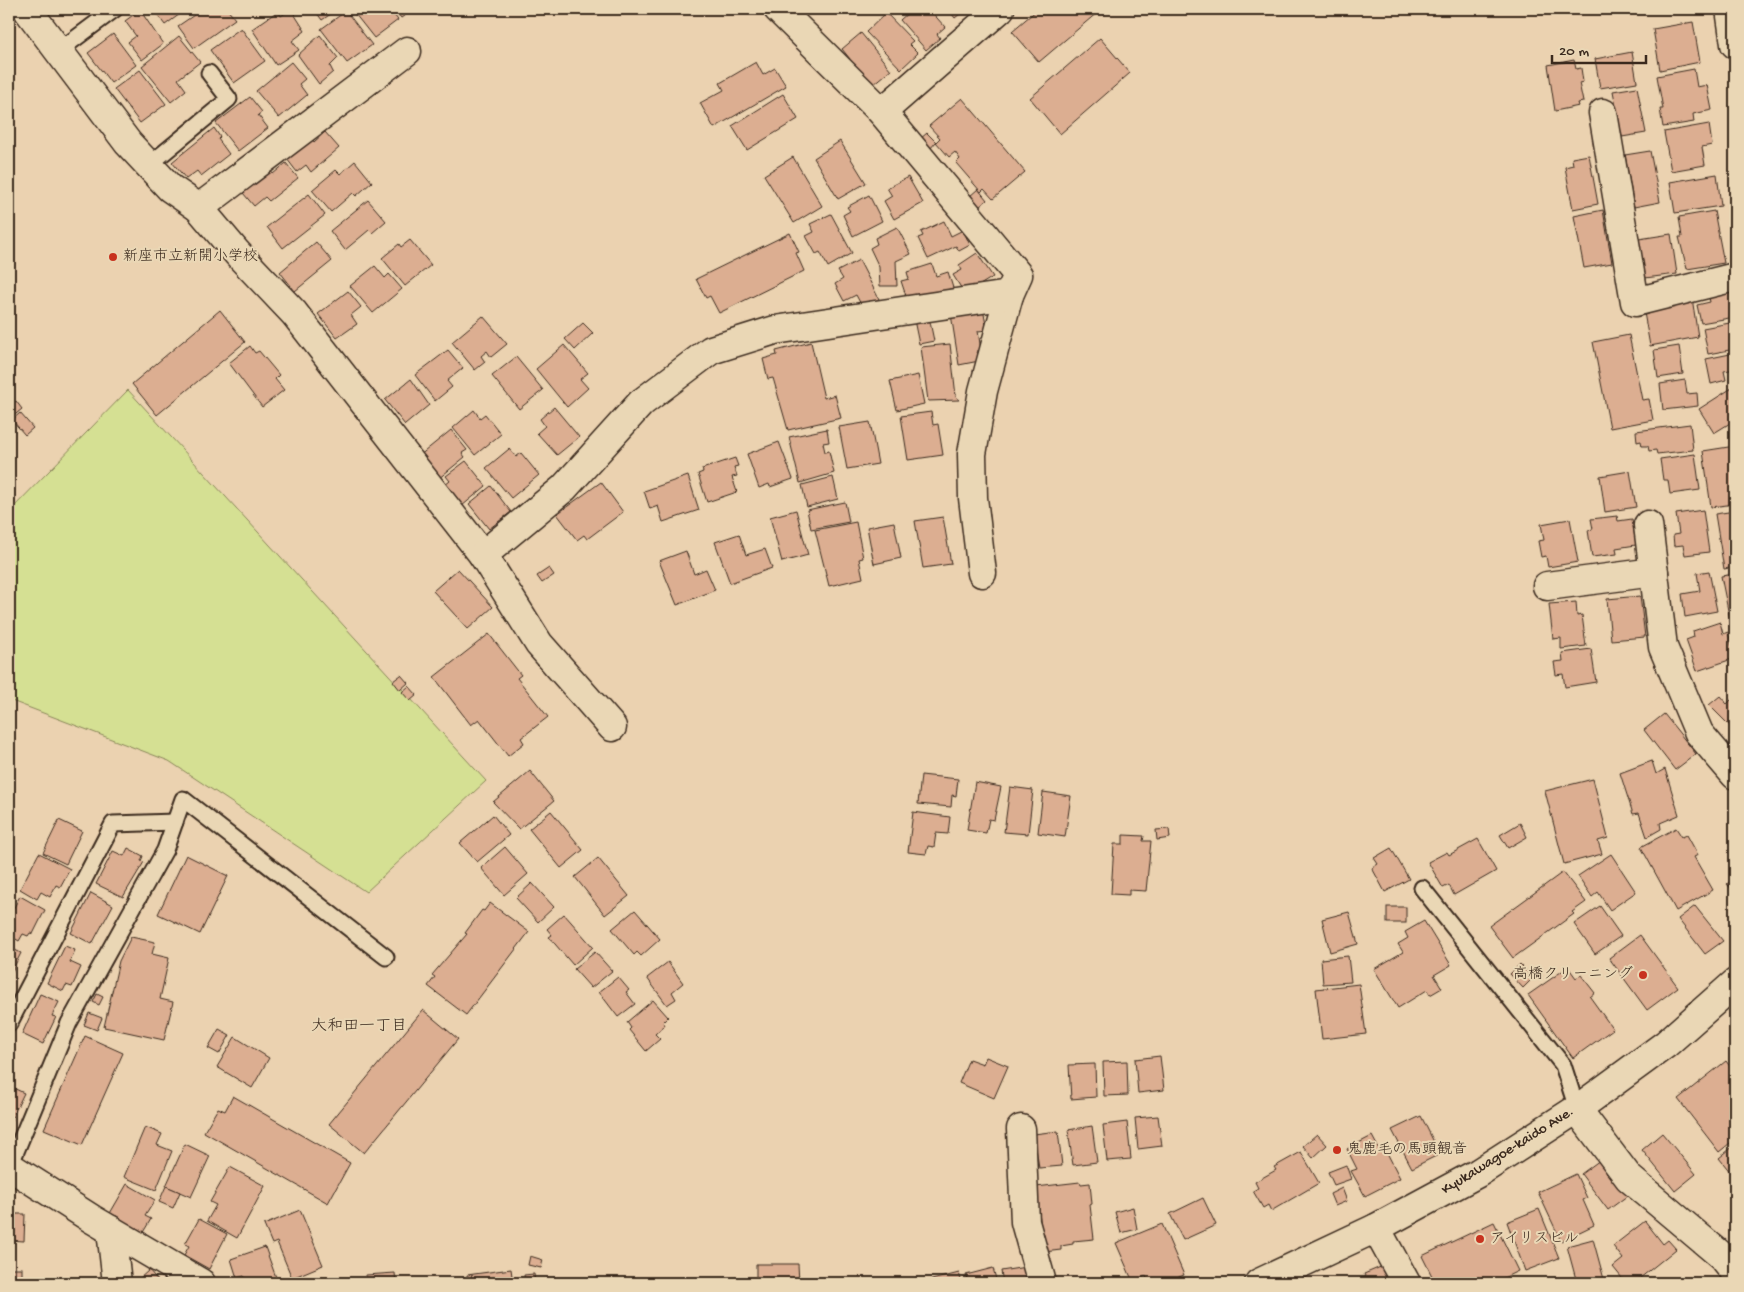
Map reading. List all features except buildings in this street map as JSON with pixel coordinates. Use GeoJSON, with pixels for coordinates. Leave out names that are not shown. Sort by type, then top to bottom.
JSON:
{"type":"FeatureCollection","features":[{"type":"Feature","properties":{"kind":"street"},"geometry":{"type":"LineString","coordinates":[[27,9],[60,50],[128,143],[170,188],[199,208],[237,253],[294,313],[483,555],[539,644],[612,727]]}},
{"type":"Feature","properties":{"kind":"street"},"geometry":{"type":"LineString","coordinates":[[778,9],[882,112],[1018,275],[1009,294],[983,391],[972,454],[973,498],[982,573]]}},
{"type":"Feature","properties":{"kind":"street"},"geometry":{"type":"LineString","coordinates":[[882,112],[1000,9]]}},
{"type":"Feature","properties":{"kind":"street"},"geometry":{"type":"LineString","coordinates":[[1730,9],[1735,44]]}},
{"type":"Feature","properties":{"kind":"street"},"geometry":{"type":"LineString","coordinates":[[199,208],[407,51]]}},
{"type":"Feature","properties":{"kind":"street"},"geometry":{"type":"LineString","coordinates":[[1602,113],[1635,302],[1735,277]]}},
{"type":"Feature","properties":{"kind":"street"},"geometry":{"type":"LineString","coordinates":[[483,555],[564,488],[641,403],[711,350],[775,330],[1009,294]]}},
{"type":"Feature","properties":{"kind":"street"},"geometry":{"type":"LineString","coordinates":[[1648,525],[1663,647],[1699,733],[1735,775]]}},
{"type":"Feature","properties":{"kind":"street"},"geometry":{"type":"LineString","coordinates":[[1547,586],[1654,572]]}},
{"type":"Feature","properties":{"kind":"street","name":"Kyukawagoe-kaido Ave."},"geometry":{"type":"LineString","coordinates":[[1259,1283],[1376,1228],[1478,1173],[1577,1109],[1666,1044],[1735,983]]}},
{"type":"Feature","properties":{"kind":"street"},"geometry":{"type":"LineString","coordinates":[[1577,1109],[1629,1178],[1723,1257],[1735,1272]]}},
{"type":"Feature","properties":{"kind":"street"},"geometry":{"type":"LineString","coordinates":[[1021,1129],[1025,1222],[1042,1283]]}},
{"type":"Feature","properties":{"kind":"street"},"geometry":{"type":"LineString","coordinates":[[9,1166],[111,1230],[201,1283]]}},
{"type":"Feature","properties":{"kind":"street"},"geometry":{"type":"LineString","coordinates":[[1376,1228],[1406,1283]]}},
{"type":"Feature","properties":{"kind":"street"},"geometry":{"type":"LineString","coordinates":[[111,1230],[117,1283]]}},
{"type":"Feature","properties":{"kind":"lane"},"geometry":{"type":"LineString","coordinates":[[60,50],[115,9]]}},
{"type":"Feature","properties":{"kind":"lane"},"geometry":{"type":"LineString","coordinates":[[149,165],[229,99],[209,73]]}},
{"type":"Feature","properties":{"kind":"lane"},"geometry":{"type":"LineString","coordinates":[[9,1166],[69,1023],[166,850],[183,799],[386,957]]}},
{"type":"Feature","properties":{"kind":"lane"},"geometry":{"type":"LineString","coordinates":[[9,1024],[113,824],[175,822]]}},
{"type":"Feature","properties":{"kind":"lane"},"geometry":{"type":"LineString","coordinates":[[1422,888],[1564,1065],[1577,1109]]}},
{"type":"Feature","properties":{"kind":"green space"},"geometry":{"type":"Polygon","coordinates":[[[128,390],[486,781],[366,892],[169,761],[9,700],[9,512],[128,390]]]}},
{"type":"Feature","properties":{"kind":"place","name":"新座市立新開小学校"},"geometry":{"type":"Point","coordinates":[113,257]}},
{"type":"Feature","properties":{"kind":"place","name":"高橋クリーニング"},"geometry":{"type":"Point","coordinates":[1643,975]}},
{"type":"Feature","properties":{"kind":"place","name":"鬼鹿毛の馬頭観音"},"geometry":{"type":"Point","coordinates":[1337,1150]}},
{"type":"Feature","properties":{"kind":"place","name":"アイリスビル"},"geometry":{"type":"Point","coordinates":[1480,1239]}},
{"type":"Feature","properties":{"kind":"district","name":"大和田一丁目"},"geometry":{"type":"Point","coordinates":[359,1027]}}]}
